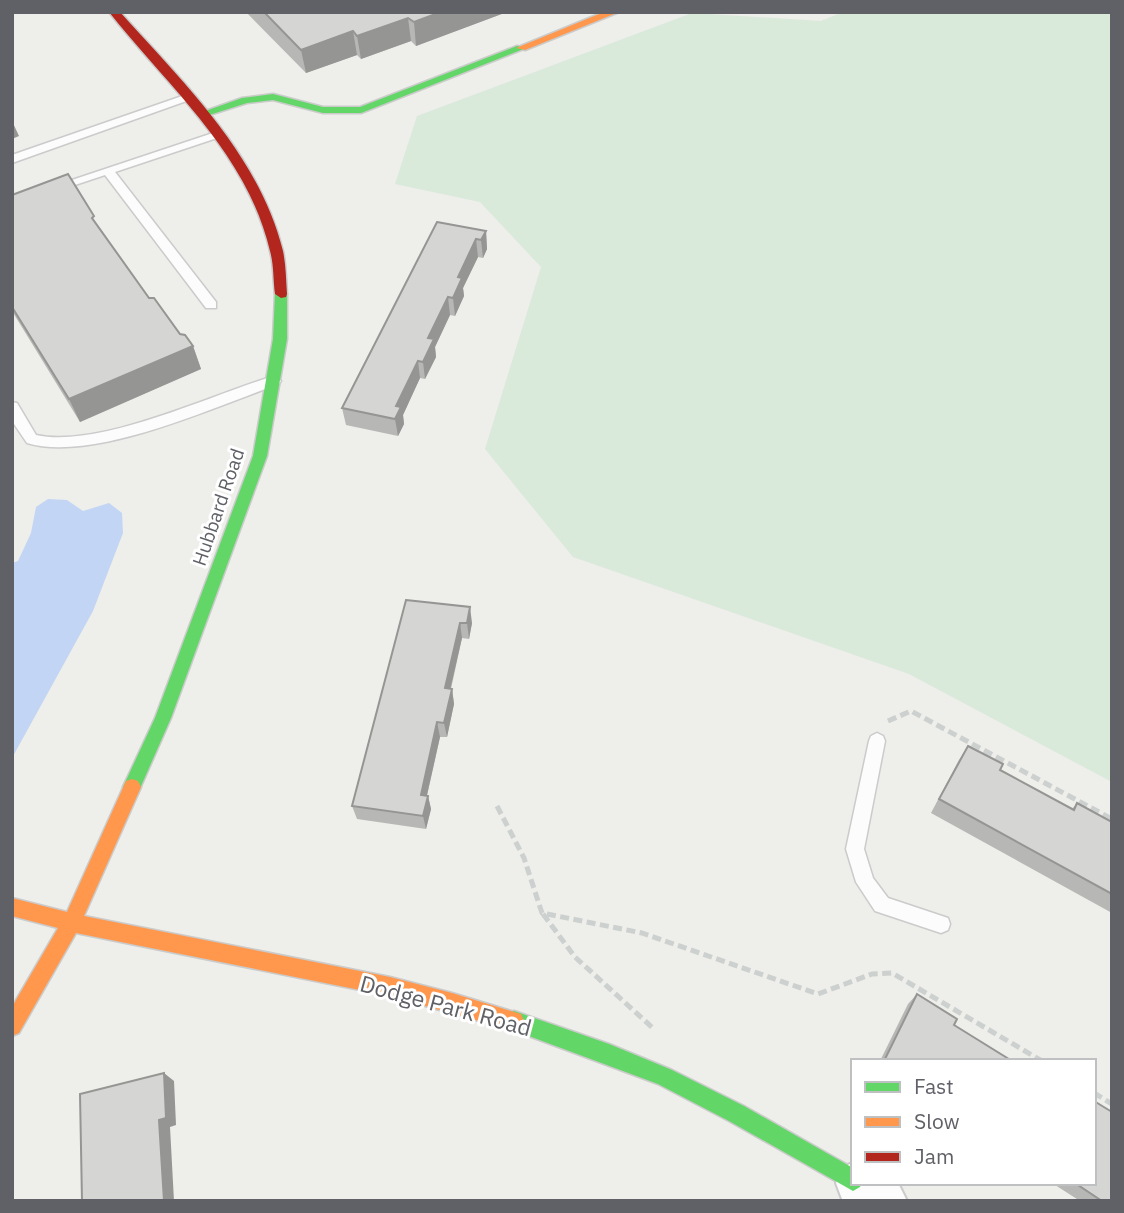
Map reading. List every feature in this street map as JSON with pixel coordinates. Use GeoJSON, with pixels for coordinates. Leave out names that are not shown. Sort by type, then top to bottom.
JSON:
{"type":"FeatureCollection","features":[{"type":"Feature","properties":{"kind":"street","name":"Hubbard Road"},"geometry":{"type":"LineString","coordinates":[[12,1026],[71,924],[163,718],[260,456],[280,339],[281,285],[275,240],[246,175],[203,114],[114,12]]}},
{"type":"Feature","properties":{"kind":"street"},"geometry":{"type":"LineString","coordinates":[[203,114],[246,100],[265,97],[290,100],[323,110],[361,110],[614,12]]}},
{"type":"Feature","properties":{"kind":"street","name":"Dodge Park Road"},"geometry":{"type":"LineString","coordinates":[[12,907],[71,924],[408,990],[468,1006],[597,1049],[664,1077],[721,1105],[851,1179]]}},
{"type":"Feature","properties":{"kind":"street"},"geometry":{"type":"LineString","coordinates":[[861,1185],[885,1201]]}},
{"type":"Feature","properties":{"kind":"lane"},"geometry":{"type":"LineString","coordinates":[[12,159],[188,96]]}},
{"type":"Feature","properties":{"kind":"lane"},"geometry":{"type":"LineString","coordinates":[[36,194],[219,134]]}},
{"type":"Feature","properties":{"kind":"lane"},"geometry":{"type":"LineString","coordinates":[[108,171],[211,305]]}},
{"type":"Feature","properties":{"kind":"lane"},"geometry":{"type":"LineString","coordinates":[[12,407],[30,438],[51,445],[104,439],[274,382]]}},
{"type":"Feature","properties":{"kind":"lane"},"geometry":{"type":"LineString","coordinates":[[877,741],[855,849],[865,882],[882,905],[941,924]]}},
{"type":"Feature","properties":{"kind":"path"},"geometry":{"type":"LineString","coordinates":[[877,741],[881,724],[911,710],[1112,819]]}},
{"type":"Feature","properties":{"kind":"path"},"geometry":{"type":"LineString","coordinates":[[497,806],[524,858],[542,913],[575,957],[659,1034]]}},
{"type":"Feature","properties":{"kind":"path"},"geometry":{"type":"LineString","coordinates":[[542,913],[642,933],[818,994],[872,974],[892,973],[1039,1059]]}},
{"type":"Feature","properties":{"kind":"path"},"geometry":{"type":"LineString","coordinates":[[1096,1094],[1112,1104]]}},
{"type":"Feature","properties":{"kind":"green space"},"geometry":{"type":"Polygon","coordinates":[[[843,12],[1112,12],[1112,782],[909,674],[573,557],[485,449],[541,267],[480,202],[395,184],[417,116],[692,13],[821,21],[843,12]]]}},
{"type":"Feature","properties":{"kind":"water"},"geometry":{"type":"Polygon","coordinates":[[[48,499],[67,500],[83,511],[109,503],[122,513],[123,533],[93,611],[12,758],[12,563],[18,561],[31,533],[36,507],[48,499]]]}},
{"type":"Feature","properties":{"kind":"building"},"geometry":{"type":"Polygon","coordinates":[[[264,12],[441,12],[414,22],[408,18],[357,36],[353,31],[301,50],[264,12]]]}},
{"type":"Feature","properties":{"kind":"building"},"geometry":{"type":"Polygon","coordinates":[[[68,174],[94,216],[92,218],[149,298],[154,298],[180,334],[185,335],[193,346],[69,399],[12,307],[12,195],[68,174]]]}},
{"type":"Feature","properties":{"kind":"building"},"geometry":{"type":"Polygon","coordinates":[[[437,222],[486,231],[481,240],[476,239],[458,277],[462,278],[453,298],[448,297],[428,338],[434,339],[423,362],[418,361],[396,406],[401,407],[395,419],[342,408],[437,222]]]}},
{"type":"Feature","properties":{"kind":"building"},"geometry":{"type":"Polygon","coordinates":[[[406,600],[470,607],[467,623],[460,623],[445,688],[452,689],[444,723],[437,722],[421,795],[428,796],[423,816],[352,806],[406,600]]]}},
{"type":"Feature","properties":{"kind":"building"},"geometry":{"type":"Polygon","coordinates":[[[968,746],[1003,764],[1000,770],[1074,810],[1077,803],[1112,822],[1112,894],[939,799],[968,746]]]}},
{"type":"Feature","properties":{"kind":"building"},"geometry":{"type":"Polygon","coordinates":[[[917,994],[957,1019],[954,1025],[1009,1059],[885,1059],[917,994]]]}},
{"type":"Feature","properties":{"kind":"building"},"geometry":{"type":"Polygon","coordinates":[[[164,1073],[166,1118],[159,1120],[164,1201],[82,1201],[80,1094],[164,1073]]]}},
{"type":"Feature","properties":{"kind":"building"},"geometry":{"type":"Polygon","coordinates":[[[1096,1102],[1112,1112],[1112,1201],[1102,1201],[1078,1185],[1096,1185],[1096,1102]]]}},
{"type":"Feature","properties":{"kind":"traffic: fast"},"geometry":{"type":"LineString","coordinates":[[203,114],[246,100],[273,97],[323,110],[361,110],[521,48]]}},
{"type":"Feature","properties":{"kind":"traffic: fast"},"geometry":{"type":"LineString","coordinates":[[132,787],[163,718],[260,456],[280,339],[281,294]]}},
{"type":"Feature","properties":{"kind":"traffic: fast"},"geometry":{"type":"LineString","coordinates":[[514,1021],[665,1077],[737,1114],[851,1179]]}},
{"type":"Feature","properties":{"kind":"traffic: slow"},"geometry":{"type":"LineString","coordinates":[[521,48],[614,12]]}},
{"type":"Feature","properties":{"kind":"traffic: slow"},"geometry":{"type":"LineString","coordinates":[[12,1026],[71,924],[132,787]]}},
{"type":"Feature","properties":{"kind":"traffic: slow"},"geometry":{"type":"LineString","coordinates":[[12,907],[137,937],[390,987],[514,1021]]}},
{"type":"Feature","properties":{"kind":"traffic: jam"},"geometry":{"type":"LineString","coordinates":[[114,12],[197,106],[247,177],[265,214],[277,253],[281,294]]}}]}
